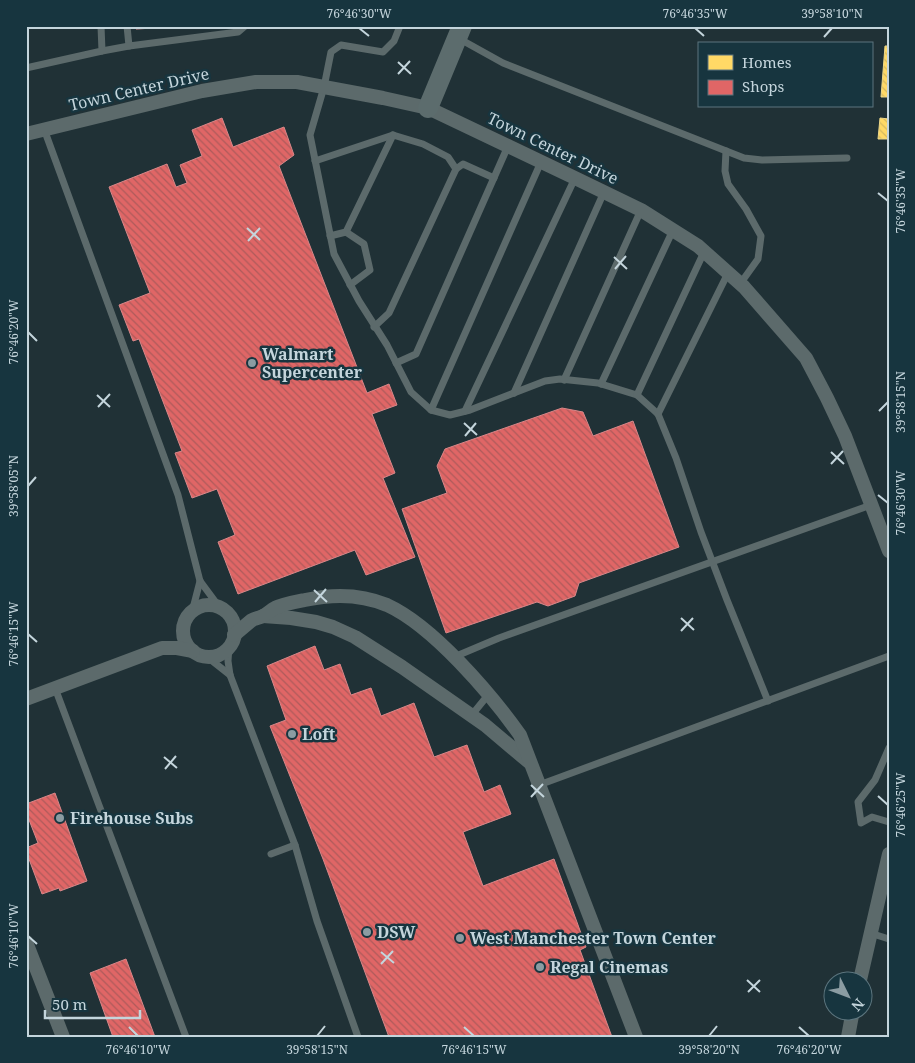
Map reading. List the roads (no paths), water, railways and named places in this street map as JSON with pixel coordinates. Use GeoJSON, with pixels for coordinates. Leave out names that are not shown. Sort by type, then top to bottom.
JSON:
{"type":"FeatureCollection","features":[{"type":"Feature","properties":{"kind":"street"},"geometry":{"type":"LineString","coordinates":[[428,108],[460,32]]}},
{"type":"Feature","properties":{"kind":"street","name":"Town Center Drive"},"geometry":{"type":"LineString","coordinates":[[26,134],[202,91],[256,82],[297,82],[428,108],[604,192],[641,210],[704,252],[740,284],[806,358],[845,436],[889,551]]}},
{"type":"Feature","properties":{"kind":"street"},"geometry":{"type":"LineString","coordinates":[[162,648],[186,649],[199,654],[219,654],[258,618],[276,608],[304,600],[342,595],[358,597],[386,605],[411,619],[454,658],[488,695],[520,735],[636,1037]]}},
{"type":"Feature","properties":{"kind":"street"},"geometry":{"type":"LineString","coordinates":[[26,699],[162,648],[177,634],[189,616],[200,606],[207,605],[258,618],[302,620],[333,627],[355,637],[389,658],[471,716],[529,762]]}},
{"type":"Feature","properties":{"kind":"street"},"geometry":{"type":"LineString","coordinates":[[224,610],[233,622],[232,641]]}},
{"type":"Feature","properties":{"kind":"street"},"geometry":{"type":"LineString","coordinates":[[189,616],[183,633],[185,640],[199,654]]}},
{"type":"Feature","properties":{"kind":"street"},"geometry":{"type":"LineString","coordinates":[[862,970],[889,854]]}},
{"type":"Feature","properties":{"kind":"street"},"geometry":{"type":"LineString","coordinates":[[26,942],[63,1037]]}},
{"type":"Feature","properties":{"kind":"street"},"geometry":{"type":"LineString","coordinates":[[848,1037],[851,1020]]}},
{"type":"Feature","properties":{"kind":"lane"},"geometry":{"type":"LineString","coordinates":[[101,26],[102,51]]}},
{"type":"Feature","properties":{"kind":"lane"},"geometry":{"type":"LineString","coordinates":[[127,26],[129,46]]}},
{"type":"Feature","properties":{"kind":"lane"},"geometry":{"type":"LineString","coordinates":[[26,68],[129,46],[238,32],[245,26]]}},
{"type":"Feature","properties":{"kind":"lane"},"geometry":{"type":"LineString","coordinates":[[400,26],[394,41],[382,52],[341,45],[331,52],[324,87],[310,135],[334,254],[350,285],[411,392],[431,410],[450,415],[545,381],[564,380],[601,384],[637,395],[658,414],[676,458],[712,562],[768,701]]}},
{"type":"Feature","properties":{"kind":"lane"},"geometry":{"type":"LineString","coordinates":[[460,32],[503,62],[744,158],[762,160],[846,158]]}},
{"type":"Feature","properties":{"kind":"lane"},"geometry":{"type":"LineString","coordinates":[[44,129],[178,495],[200,582],[224,610]]}},
{"type":"Feature","properties":{"kind":"lane"},"geometry":{"type":"LineString","coordinates":[[315,160],[392,135],[423,144],[448,157],[456,169]]}},
{"type":"Feature","properties":{"kind":"lane"},"geometry":{"type":"LineString","coordinates":[[346,232],[392,135]]}},
{"type":"Feature","properties":{"kind":"lane"},"geometry":{"type":"LineString","coordinates":[[396,363],[416,354],[508,146]]}},
{"type":"Feature","properties":{"kind":"lane"},"geometry":{"type":"LineString","coordinates":[[726,151],[725,171],[728,184],[746,209],[761,236],[758,259],[740,284]]}},
{"type":"Feature","properties":{"kind":"lane"},"geometry":{"type":"LineString","coordinates":[[431,410],[541,162]]}},
{"type":"Feature","properties":{"kind":"lane"},"geometry":{"type":"LineString","coordinates":[[374,327],[389,313],[456,169],[464,164],[494,178]]}},
{"type":"Feature","properties":{"kind":"lane"},"geometry":{"type":"LineString","coordinates":[[465,411],[575,178]]}},
{"type":"Feature","properties":{"kind":"lane"},"geometry":{"type":"LineString","coordinates":[[514,393],[604,192]]}},
{"type":"Feature","properties":{"kind":"lane"},"geometry":{"type":"LineString","coordinates":[[564,380],[641,210]]}},
{"type":"Feature","properties":{"kind":"lane"},"geometry":{"type":"LineString","coordinates":[[601,384],[673,230]]}},
{"type":"Feature","properties":{"kind":"lane"},"geometry":{"type":"LineString","coordinates":[[330,236],[346,232],[364,244],[370,270],[350,285]]}},
{"type":"Feature","properties":{"kind":"lane"},"geometry":{"type":"LineString","coordinates":[[637,395],[704,252]]}},
{"type":"Feature","properties":{"kind":"lane"},"geometry":{"type":"LineString","coordinates":[[658,414],[728,273]]}},
{"type":"Feature","properties":{"kind":"lane"},"geometry":{"type":"LineString","coordinates":[[454,658],[499,638],[871,505]]}},
{"type":"Feature","properties":{"kind":"lane"},"geometry":{"type":"LineString","coordinates":[[189,616],[200,582]]}},
{"type":"Feature","properties":{"kind":"lane"},"geometry":{"type":"LineString","coordinates":[[302,620],[304,600]]}},
{"type":"Feature","properties":{"kind":"lane"},"geometry":{"type":"LineString","coordinates":[[232,641],[228,661],[230,675],[295,845],[317,921],[358,1037]]}},
{"type":"Feature","properties":{"kind":"lane"},"geometry":{"type":"LineString","coordinates":[[199,654],[230,675]]}},
{"type":"Feature","properties":{"kind":"lane"},"geometry":{"type":"LineString","coordinates":[[539,785],[889,656]]}},
{"type":"Feature","properties":{"kind":"lane"},"geometry":{"type":"LineString","coordinates":[[55,688],[186,1037]]}},
{"type":"Feature","properties":{"kind":"lane"},"geometry":{"type":"LineString","coordinates":[[471,716],[488,695]]}},
{"type":"Feature","properties":{"kind":"lane"},"geometry":{"type":"LineString","coordinates":[[889,748],[875,780],[858,802],[861,822],[872,817],[889,822]]}},
{"type":"Feature","properties":{"kind":"lane"},"geometry":{"type":"LineString","coordinates":[[271,854],[295,845]]}},
{"type":"Feature","properties":{"kind":"lane"},"geometry":{"type":"LineString","coordinates":[[870,933],[889,939]]}},
{"type":"Feature","properties":{"kind":"place","name":"Walmart Supercenter"},"geometry":{"type":"Point","coordinates":[252,363]}},
{"type":"Feature","properties":{"kind":"place","name":"Loft"},"geometry":{"type":"Point","coordinates":[292,734]}},
{"type":"Feature","properties":{"kind":"place","name":"Firehouse Subs"},"geometry":{"type":"Point","coordinates":[60,818]}},
{"type":"Feature","properties":{"kind":"place","name":"DSW"},"geometry":{"type":"Point","coordinates":[367,932]}},
{"type":"Feature","properties":{"kind":"place","name":"West Manchester Town Center"},"geometry":{"type":"Point","coordinates":[460,938]}},
{"type":"Feature","properties":{"kind":"place","name":"Regal Cinemas"},"geometry":{"type":"Point","coordinates":[540,967]}}]}
